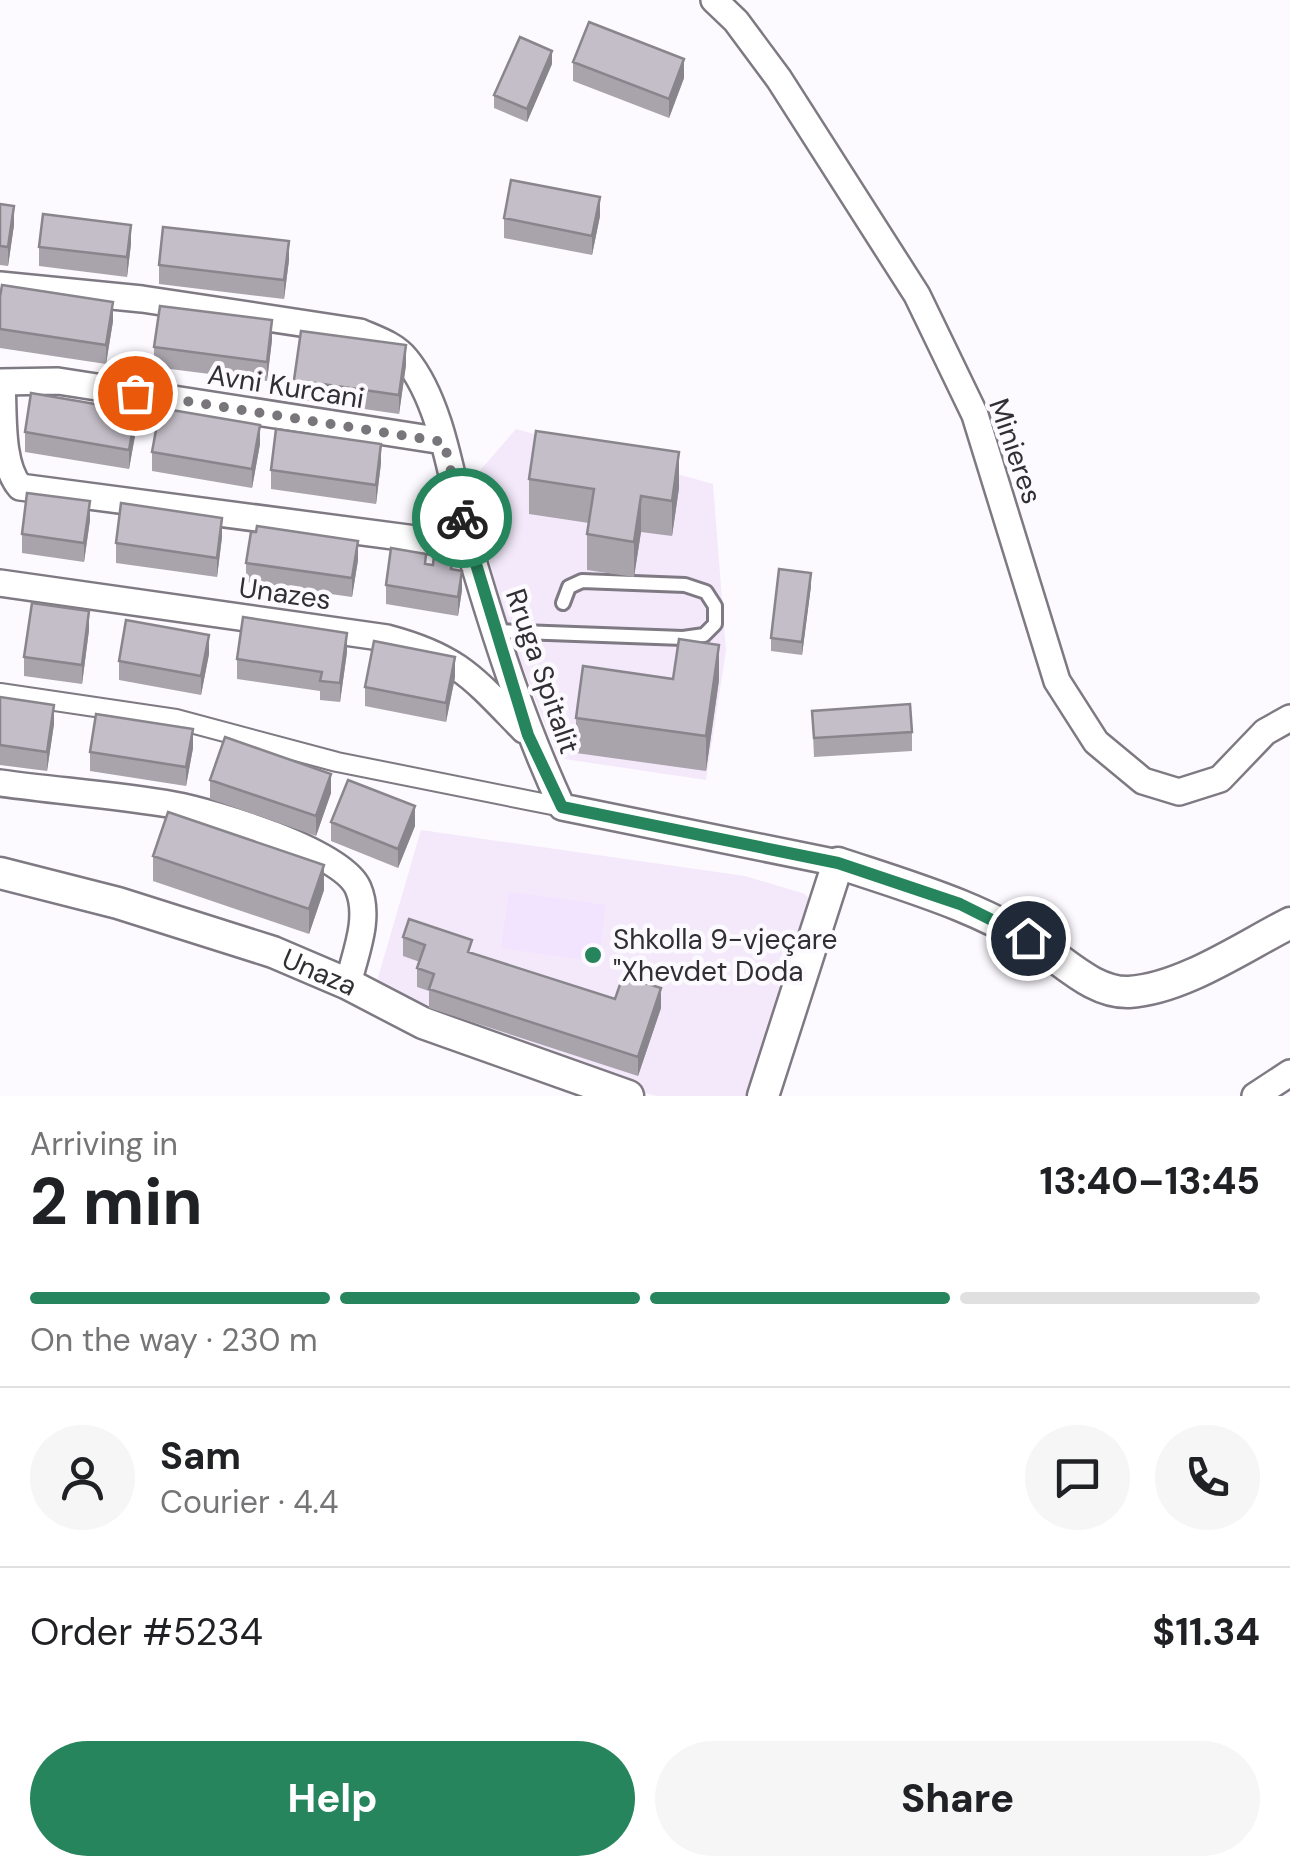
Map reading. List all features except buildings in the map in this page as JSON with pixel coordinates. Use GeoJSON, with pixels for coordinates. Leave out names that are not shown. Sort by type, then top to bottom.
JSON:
{"type":"FeatureCollection","features":[{"type":"Feature","properties":{"kind":"street","name":"Minieres"},"geometry":{"type":"LineString","coordinates":[[714,0],[736,21],[779,79],[916,295],[975,415],[1058,680],[1096,742],[1143,781],[1180,792],[1220,778],[1265,732],[1290,718]]}},
{"type":"Feature","properties":{"kind":"street","name":"Rruga Spitalit"},"geometry":{"type":"LineString","coordinates":[[0,285],[142,298],[360,332],[404,356],[420,381],[444,442],[469,546],[528,735],[562,807]]}},
{"type":"Feature","properties":{"kind":"street","name":"Avni Kurcani"},"geometry":{"type":"LineString","coordinates":[[1,382],[58,381],[444,442]]}},
{"type":"Feature","properties":{"kind":"street"},"geometry":{"type":"LineString","coordinates":[[1,382],[6,465],[20,487],[469,546]]}},
{"type":"Feature","properties":{"kind":"street","name":"Unazes"},"geometry":{"type":"LineString","coordinates":[[0,583],[388,638],[430,649],[465,670],[528,735]]}},
{"type":"Feature","properties":{"kind":"street"},"geometry":{"type":"LineString","coordinates":[[0,692],[176,719],[337,762],[838,863],[960,904],[1028,938],[1089,982],[1125,992],[1164,986],[1290,923]]}},
{"type":"Feature","properties":{"kind":"street"},"geometry":{"type":"LineString","coordinates":[[0,784],[178,806],[292,840],[331,860],[358,885],[364,917],[348,984]]}},
{"type":"Feature","properties":{"kind":"street"},"geometry":{"type":"LineString","coordinates":[[763,1096],[838,863]]}},
{"type":"Feature","properties":{"kind":"street","name":"Unaza"},"geometry":{"type":"LineString","coordinates":[[0,874],[170,919],[273,952],[348,984],[423,1023],[628,1096]]}},
{"type":"Feature","properties":{"kind":"street"},"geometry":{"type":"LineString","coordinates":[[1254,1096],[1290,1073]]}},
{"type":"Feature","properties":{"kind":"lane"},"geometry":{"type":"LineString","coordinates":[[496,631],[683,638],[704,635],[715,624],[715,606],[706,592],[685,585],[582,581],[569,587],[564,603]]}},
{"type":"Feature","properties":{"kind":"shaded area"},"geometry":{"type":"Polygon","coordinates":[[[516,429],[713,484],[726,651],[706,780],[558,758],[503,616],[485,539],[477,474],[516,429]]]}},
{"type":"Feature","properties":{"kind":"shaded area","name":"Shkolla 9-vjeçare \"Xhevdet Doda"},"geometry":{"type":"Polygon","coordinates":[[[421,830],[745,876],[805,894],[813,903],[757,1096],[644,1093],[439,1021],[375,988],[421,830]]]}},
{"type":"Feature","properties":{"kind":"shaded area"},"geometry":{"type":"Polygon","coordinates":[[[509,892],[606,905],[598,962],[501,948],[509,892]]]}},
{"type":"Feature","properties":{"kind":"way so far"},"geometry":{"type":"LineString","coordinates":[[135,393],[444,442],[462,518]]}},
{"type":"Feature","properties":{"kind":"place","name":"Shkolla 9-vjeçare \"Xhevdet Doda"},"geometry":{"type":"Point","coordinates":[593,955]}},
{"type":"Feature","properties":{"kind":"route"},"geometry":{"type":"LineString","coordinates":[[462,518],[528,735],[562,807],[838,863],[960,904],[1028,938]]}}]}
